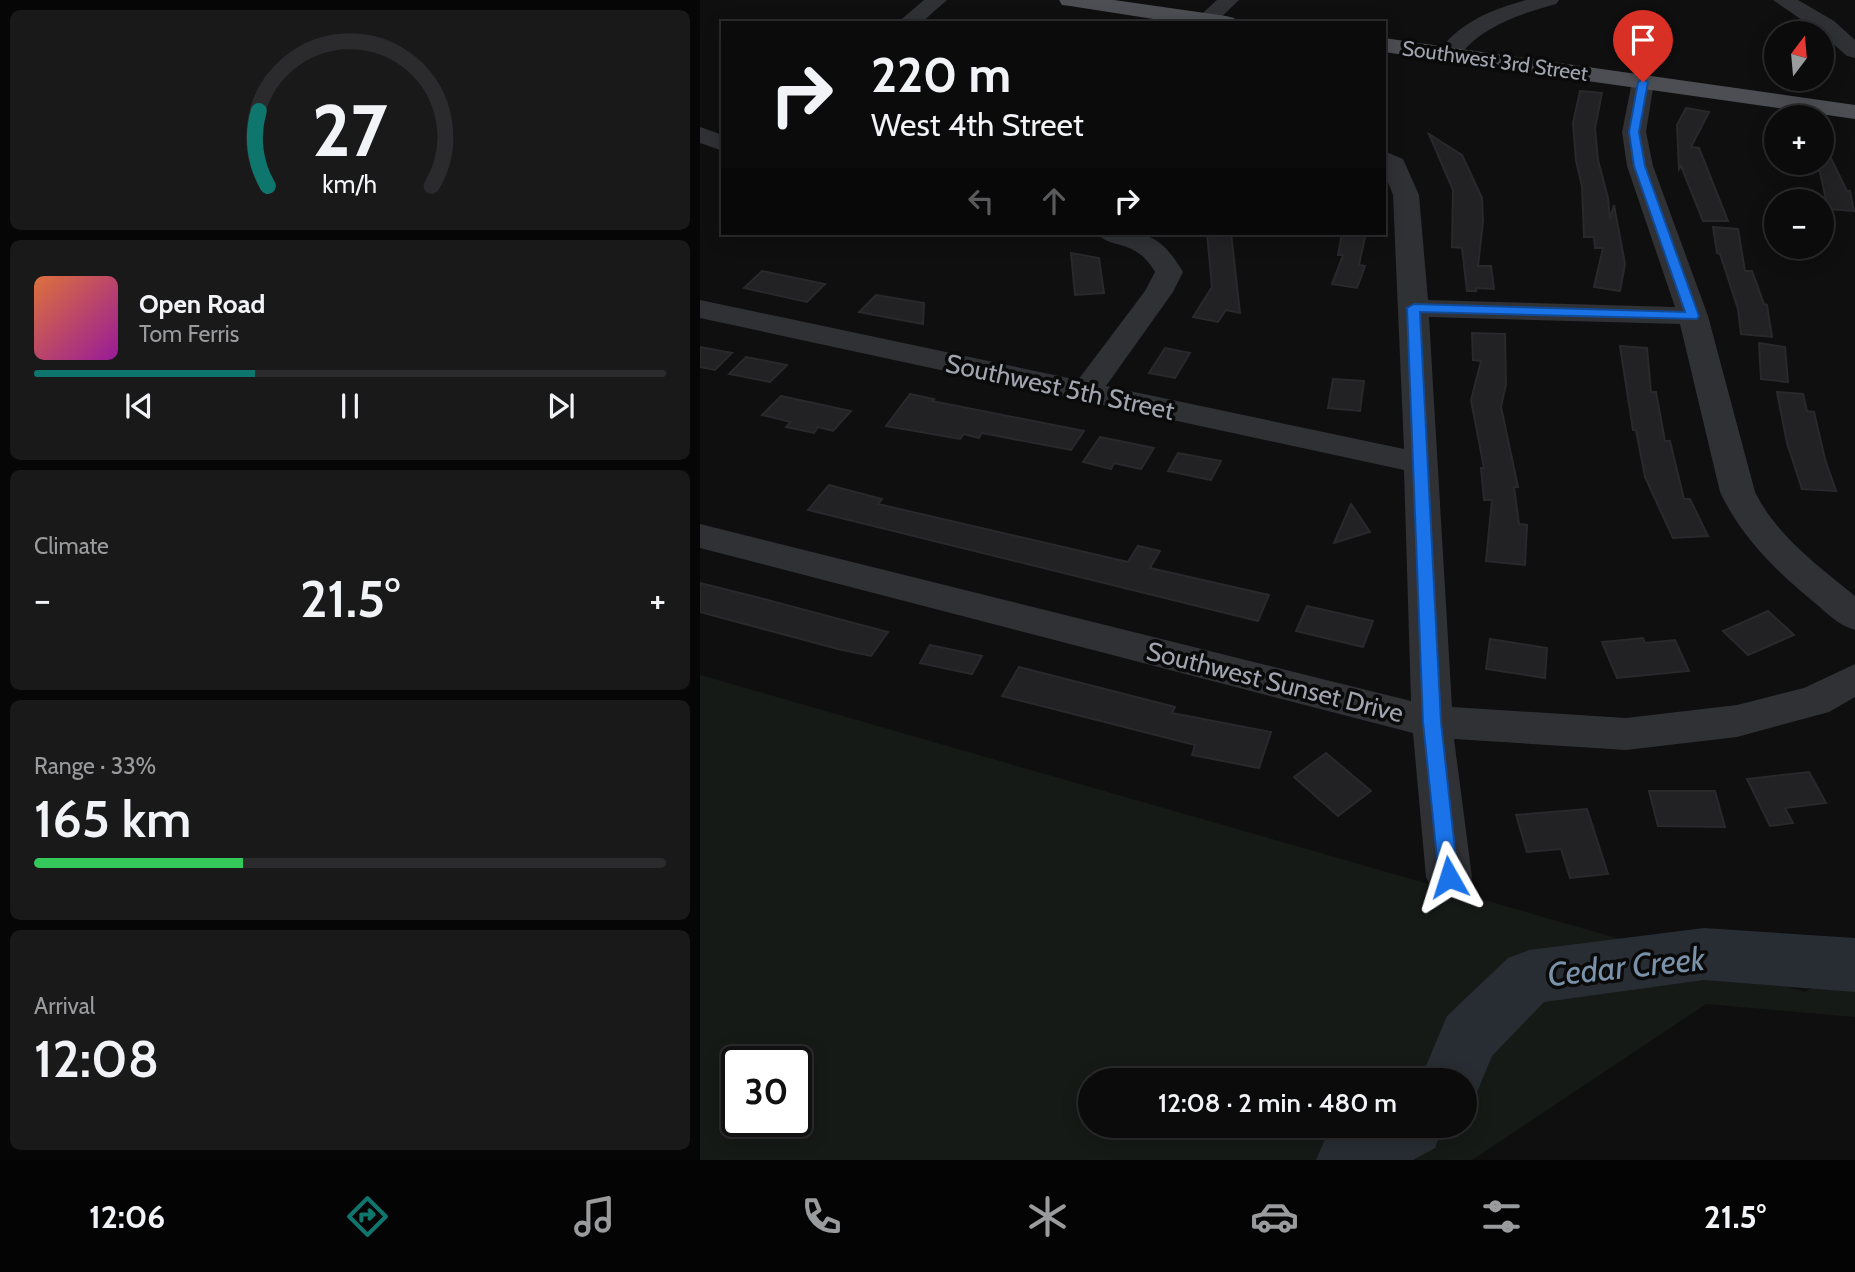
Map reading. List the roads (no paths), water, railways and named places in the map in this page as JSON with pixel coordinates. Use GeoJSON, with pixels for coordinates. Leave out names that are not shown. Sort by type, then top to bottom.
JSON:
{"type":"FeatureCollection","features":[{"type":"Feature","properties":{"kind":"main road"},"geometry":{"type":"LineString","coordinates":[[1070,0],[1216,21]]}},
{"type":"Feature","properties":{"kind":"main road","name":"Southwest 3rd Street"},"geometry":{"type":"LineString","coordinates":[[1386,45],[1855,112]]}},
{"type":"Feature","properties":{"kind":"street"},"geometry":{"type":"LineString","coordinates":[[910,21],[936,0]]}},
{"type":"Feature","properties":{"kind":"street"},"geometry":{"type":"LineString","coordinates":[[1216,21],[1229,0]]}},
{"type":"Feature","properties":{"kind":"street"},"geometry":{"type":"LineString","coordinates":[[1448,54],[1471,30],[1508,11],[1549,0]]}},
{"type":"Feature","properties":{"kind":"street"},"geometry":{"type":"LineString","coordinates":[[1783,0],[1826,26],[1855,51]]}},
{"type":"Feature","properties":{"kind":"street"},"geometry":{"type":"LineString","coordinates":[[1643,82],[1634,132],[1640,166],[1693,316],[1733,471],[1734,487],[1756,522],[1788,560],[1855,616]]}},
{"type":"Feature","properties":{"kind":"street"},"geometry":{"type":"LineString","coordinates":[[700,134],[721,143]]}},
{"type":"Feature","properties":{"kind":"street"},"geometry":{"type":"LineString","coordinates":[[1386,159],[1394,164],[1406,195],[1414,308],[1432,722],[1449,877]]}},
{"type":"Feature","properties":{"kind":"street"},"geometry":{"type":"LineString","coordinates":[[1085,393],[1159,292],[1169,272],[1157,250],[1134,238],[1120,235]]}},
{"type":"Feature","properties":{"kind":"street"},"geometry":{"type":"LineString","coordinates":[[1414,308],[1693,316]]}},
{"type":"Feature","properties":{"kind":"street","name":"Southwest 5th Street"},"geometry":{"type":"LineString","coordinates":[[700,309],[1421,463]]}},
{"type":"Feature","properties":{"kind":"street","name":"Southwest Sunset Drive"},"geometry":{"type":"LineString","coordinates":[[700,536],[1432,722],[1626,734],[1737,722],[1815,701],[1855,679]]}},
{"type":"Feature","properties":{"kind":"waterway","name":"Cedar Creek"},"geometry":{"type":"LineString","coordinates":[[1456,1068],[1469,1037],[1529,977],[1704,954],[1855,965]]}},
{"type":"Feature","properties":{"kind":"waterway","name":"Cedar Creek"},"geometry":{"type":"LineString","coordinates":[[1349,1160],[1389,1138]]}}]}
